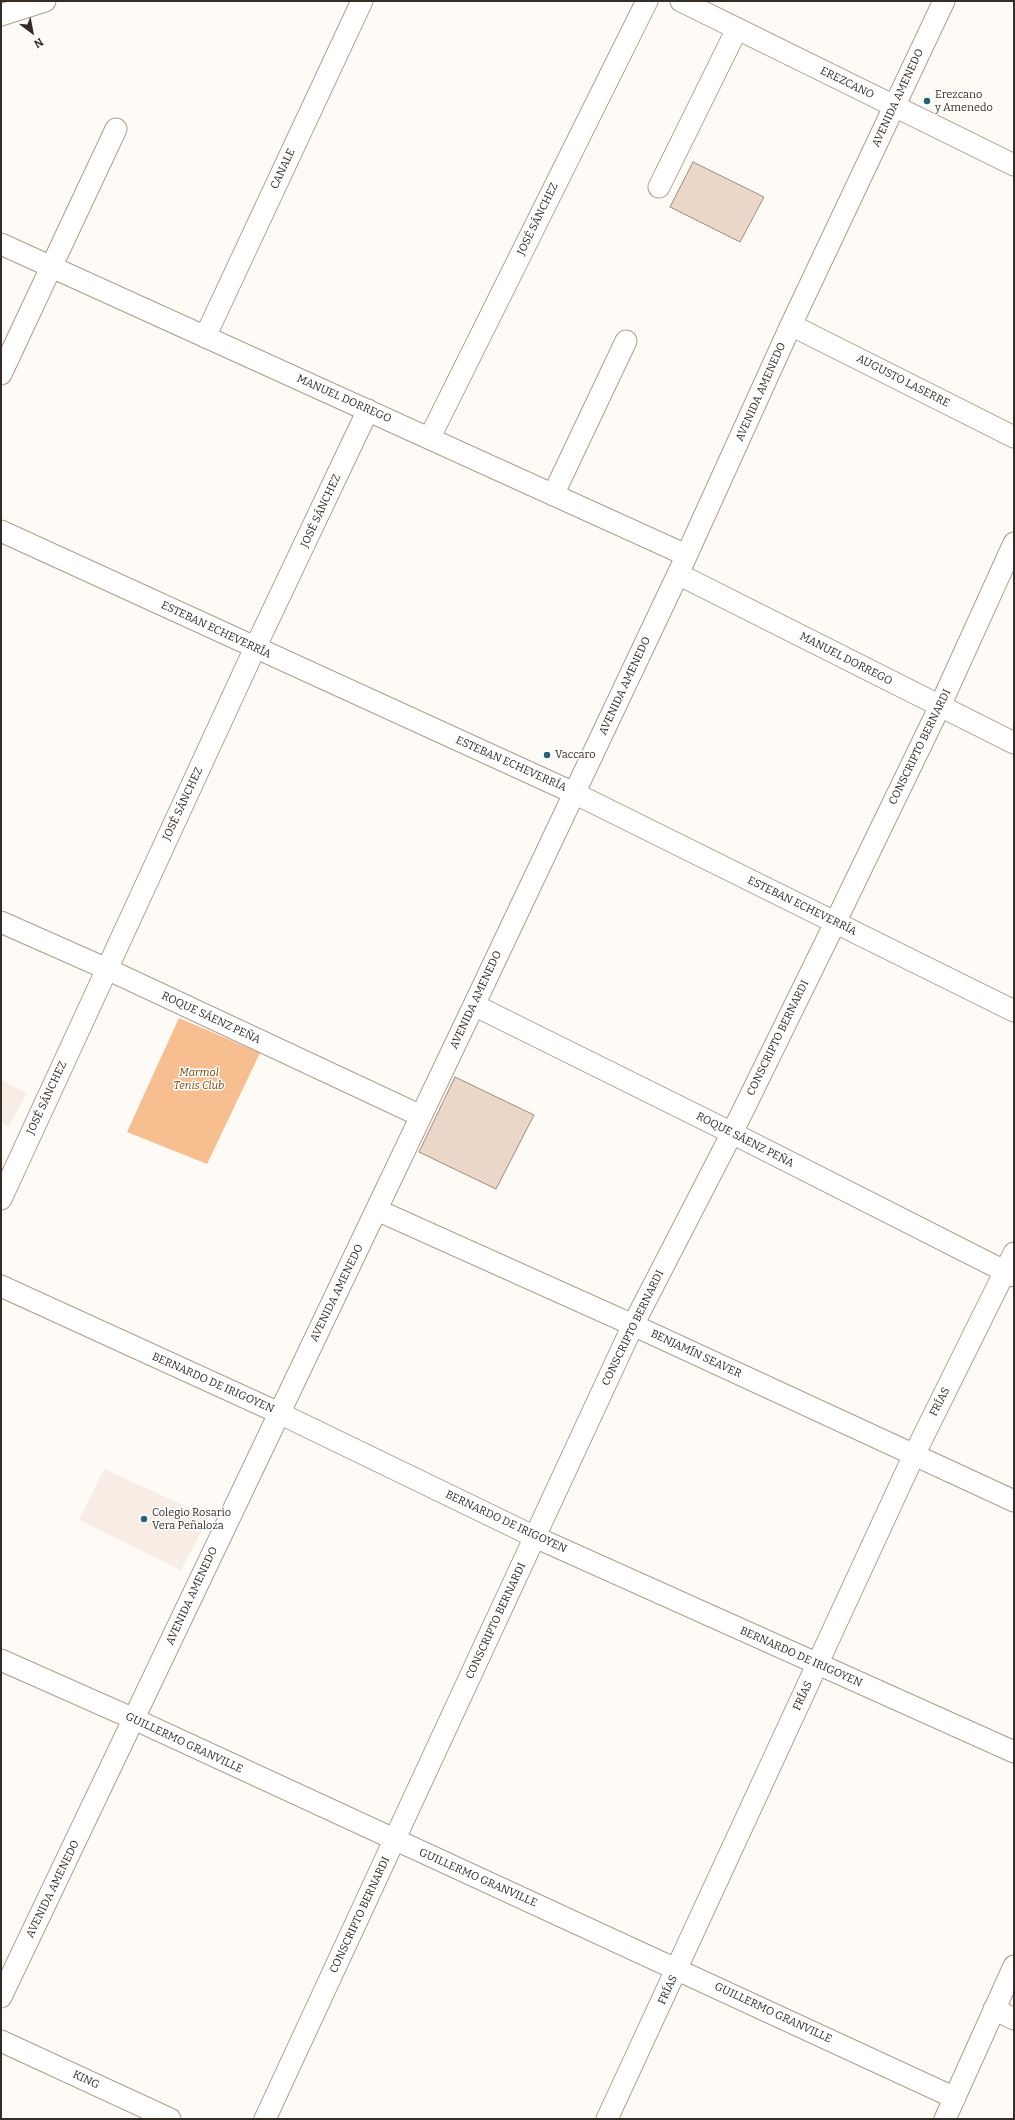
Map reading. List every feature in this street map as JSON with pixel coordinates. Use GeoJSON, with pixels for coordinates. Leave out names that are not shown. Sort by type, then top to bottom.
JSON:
{"type":"FeatureCollection","features":[{"type":"Feature","properties":{"kind":"street"},"geometry":{"type":"LineString","coordinates":[[1,15],[45,1]]}},
{"type":"Feature","properties":{"kind":"street","name":"CANALE"},"geometry":{"type":"LineString","coordinates":[[205,337],[362,1]]}},
{"type":"Feature","properties":{"kind":"street","name":"JOSÉ SÁNCHEZ"},"geometry":{"type":"LineString","coordinates":[[430,437],[647,1]]}},
{"type":"Feature","properties":{"kind":"street","name":"EREZCANO"},"geometry":{"type":"LineString","coordinates":[[681,1],[1014,165]]}},
{"type":"Feature","properties":{"kind":"street","name":"AVENIDA AMENEDO"},"geometry":{"type":"LineString","coordinates":[[1,1997],[474,1006],[678,574],[791,325],[944,1]]}},
{"type":"Feature","properties":{"kind":"street"},"geometry":{"type":"LineString","coordinates":[[659,187],[737,29]]}},
{"type":"Feature","properties":{"kind":"street"},"geometry":{"type":"LineString","coordinates":[[1,374],[116,129]]}},
{"type":"Feature","properties":{"kind":"street","name":"MANUEL DORREGO"},"geometry":{"type":"LineString","coordinates":[[1,244],[430,437],[554,496],[686,555]]}},
{"type":"Feature","properties":{"kind":"street","name":"AUGUSTO LASERRE"},"geometry":{"type":"LineString","coordinates":[[791,325],[1014,437]]}},
{"type":"Feature","properties":{"kind":"street"},"geometry":{"type":"LineString","coordinates":[[554,496],[626,341]]}},
{"type":"Feature","properties":{"kind":"street","name":"JOSÉ SÁNCHEZ"},"geometry":{"type":"LineString","coordinates":[[1,1199],[255,648],[368,410]]}},
{"type":"Feature","properties":{"kind":"street","name":"ESTEBAN ECHEVERRÍA"},"geometry":{"type":"LineString","coordinates":[[1,531],[574,793],[1014,1011]]}},
{"type":"Feature","properties":{"kind":"street","name":"CONSCRIPTO BERNARDI"},"geometry":{"type":"LineString","coordinates":[[266,2119],[633,1325],[732,1133],[835,923],[940,706],[1014,543]]}},
{"type":"Feature","properties":{"kind":"street","name":"MANUEL DORREGO"},"geometry":{"type":"LineString","coordinates":[[678,574],[1014,743]]}},
{"type":"Feature","properties":{"kind":"street","name":"ROQUE SÁENZ PEÑA"},"geometry":{"type":"LineString","coordinates":[[1,922],[107,969],[421,1116]]}},
{"type":"Feature","properties":{"kind":"street","name":"ROQUE SÁENZ PEÑA"},"geometry":{"type":"LineString","coordinates":[[474,1006],[732,1133],[1011,1267]]}},
{"type":"Feature","properties":{"kind":"street","name":"BENJAMÍN SEAVER"},"geometry":{"type":"LineString","coordinates":[[377,1210],[633,1325],[1014,1501]]}},
{"type":"Feature","properties":{"kind":"street","name":"FRÍAS"},"geometry":{"type":"LineString","coordinates":[[607,2119],[678,1969],[914,1455],[1011,1267]]}},
{"type":"Feature","properties":{"kind":"street","name":"BERNARDO DE IRIGOYEN"},"geometry":{"type":"LineString","coordinates":[[1,1286],[279,1413],[535,1537],[1014,1752]]}},
{"type":"Feature","properties":{"kind":"street","name":"GUILLERMO GRANVILLE"},"geometry":{"type":"LineString","coordinates":[[1,1660],[134,1719],[955,2098]]}},
{"type":"Feature","properties":{"kind":"street"},"geometry":{"type":"LineString","coordinates":[[945,2119],[1014,1966]]}},
{"type":"Feature","properties":{"kind":"street"},"geometry":{"type":"LineString","coordinates":[[994,2009],[1014,2019]]}},
{"type":"Feature","properties":{"kind":"street","name":"KING"},"geometry":{"type":"LineString","coordinates":[[1,2041],[170,2119]]}},
{"type":"Feature","properties":{"kind":"shaded area"},"geometry":{"type":"Polygon","coordinates":[[[1,1080],[27,1093],[9,1126],[1,1123],[1,1080]]]}},
{"type":"Feature","properties":{"kind":"shaded area","name":"Colegio Rosario Vera Peñaloza"},"geometry":{"type":"Polygon","coordinates":[[[104,1469],[209,1517],[181,1570],[79,1520],[104,1469]]]}},
{"type":"Feature","properties":{"kind":"green space","name":"Marmol Tenis Club"},"geometry":{"type":"Polygon","coordinates":[[[179,1018],[260,1053],[207,1164],[127,1132],[179,1018]]]}},
{"type":"Feature","properties":{"kind":"building"},"geometry":{"type":"Polygon","coordinates":[[[693,162],[764,197],[740,242],[670,207],[693,162]]]}},
{"type":"Feature","properties":{"kind":"building"},"geometry":{"type":"Polygon","coordinates":[[[455,1077],[534,1115],[496,1189],[419,1152],[455,1077]]]}},
{"type":"Feature","properties":{"kind":"place","name":"Erezcano y Amenedo"},"geometry":{"type":"Point","coordinates":[927,101]}},
{"type":"Feature","properties":{"kind":"place","name":"Vaccaro"},"geometry":{"type":"Point","coordinates":[547,755]}},
{"type":"Feature","properties":{"kind":"place","name":"Colegio Rosario Vera Peñaloza"},"geometry":{"type":"Point","coordinates":[144,1519]}}]}
